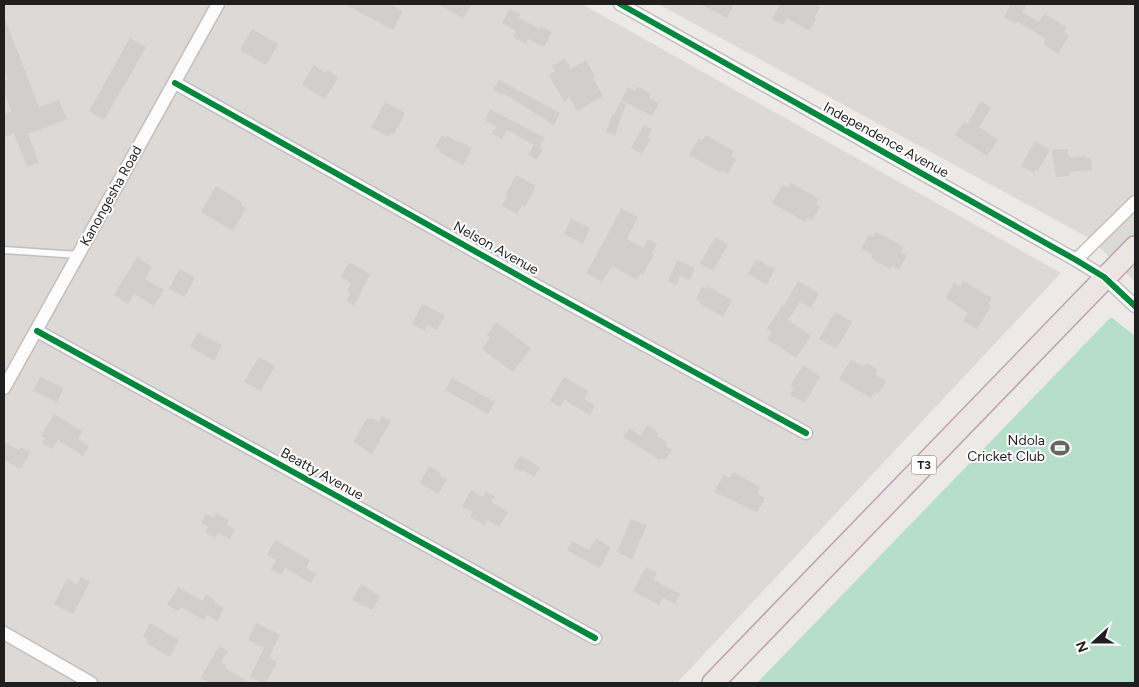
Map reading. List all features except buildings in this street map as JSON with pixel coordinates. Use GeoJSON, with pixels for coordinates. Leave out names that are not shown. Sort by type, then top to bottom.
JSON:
{"type":"FeatureCollection","features":[{"type":"Feature","properties":{"kind":"highway","name":"T3"},"geometry":{"type":"LineString","coordinates":[[713,683],[1135,246]]}},
{"type":"Feature","properties":{"kind":"street","name":"Kanongesha Road"},"geometry":{"type":"LineString","coordinates":[[4,388],[218,4]]}},
{"type":"Feature","properties":{"kind":"street","name":"Independence Avenue"},"geometry":{"type":"LineString","coordinates":[[620,4],[1076,260],[1104,277],[1135,306]]}},
{"type":"Feature","properties":{"kind":"street","name":"Nelson Avenue"},"geometry":{"type":"LineString","coordinates":[[175,83],[537,286],[806,433]]}},
{"type":"Feature","properties":{"kind":"street"},"geometry":{"type":"LineString","coordinates":[[1076,260],[1135,202]]}},
{"type":"Feature","properties":{"kind":"street","name":"Beatty Avenue"},"geometry":{"type":"LineString","coordinates":[[37,331],[595,638]]}},
{"type":"Feature","properties":{"kind":"street"},"geometry":{"type":"LineString","coordinates":[[4,633],[91,683]]}},
{"type":"Feature","properties":{"kind":"lane"},"geometry":{"type":"LineString","coordinates":[[4,250],[78,255]]}},
{"type":"Feature","properties":{"kind":"shaded area"},"geometry":{"type":"Polygon","coordinates":[[[4,4],[582,4],[1061,273],[677,683],[4,683],[4,4]]]}},
{"type":"Feature","properties":{"kind":"shaded area"},"geometry":{"type":"Polygon","coordinates":[[[658,4],[1135,4],[1135,282],[1091,239],[658,4]]]}},
{"type":"Feature","properties":{"kind":"green space","name":"Ndola Cricket Club"},"geometry":{"type":"Polygon","coordinates":[[[1111,317],[1135,336],[1135,683],[757,683],[1111,317]]]}},
{"type":"Feature","properties":{"kind":"cycle path"},"geometry":{"type":"LineString","coordinates":[[620,4],[1076,260],[1104,277],[1135,306]]}},
{"type":"Feature","properties":{"kind":"cycle path"},"geometry":{"type":"LineString","coordinates":[[175,83],[537,286],[806,433]]}},
{"type":"Feature","properties":{"kind":"cycle path"},"geometry":{"type":"LineString","coordinates":[[37,331],[595,638]]}},
{"type":"Feature","properties":{"kind":"place","name":"Ndola Cricket Club"},"geometry":{"type":"Point","coordinates":[1060,448]}}]}
